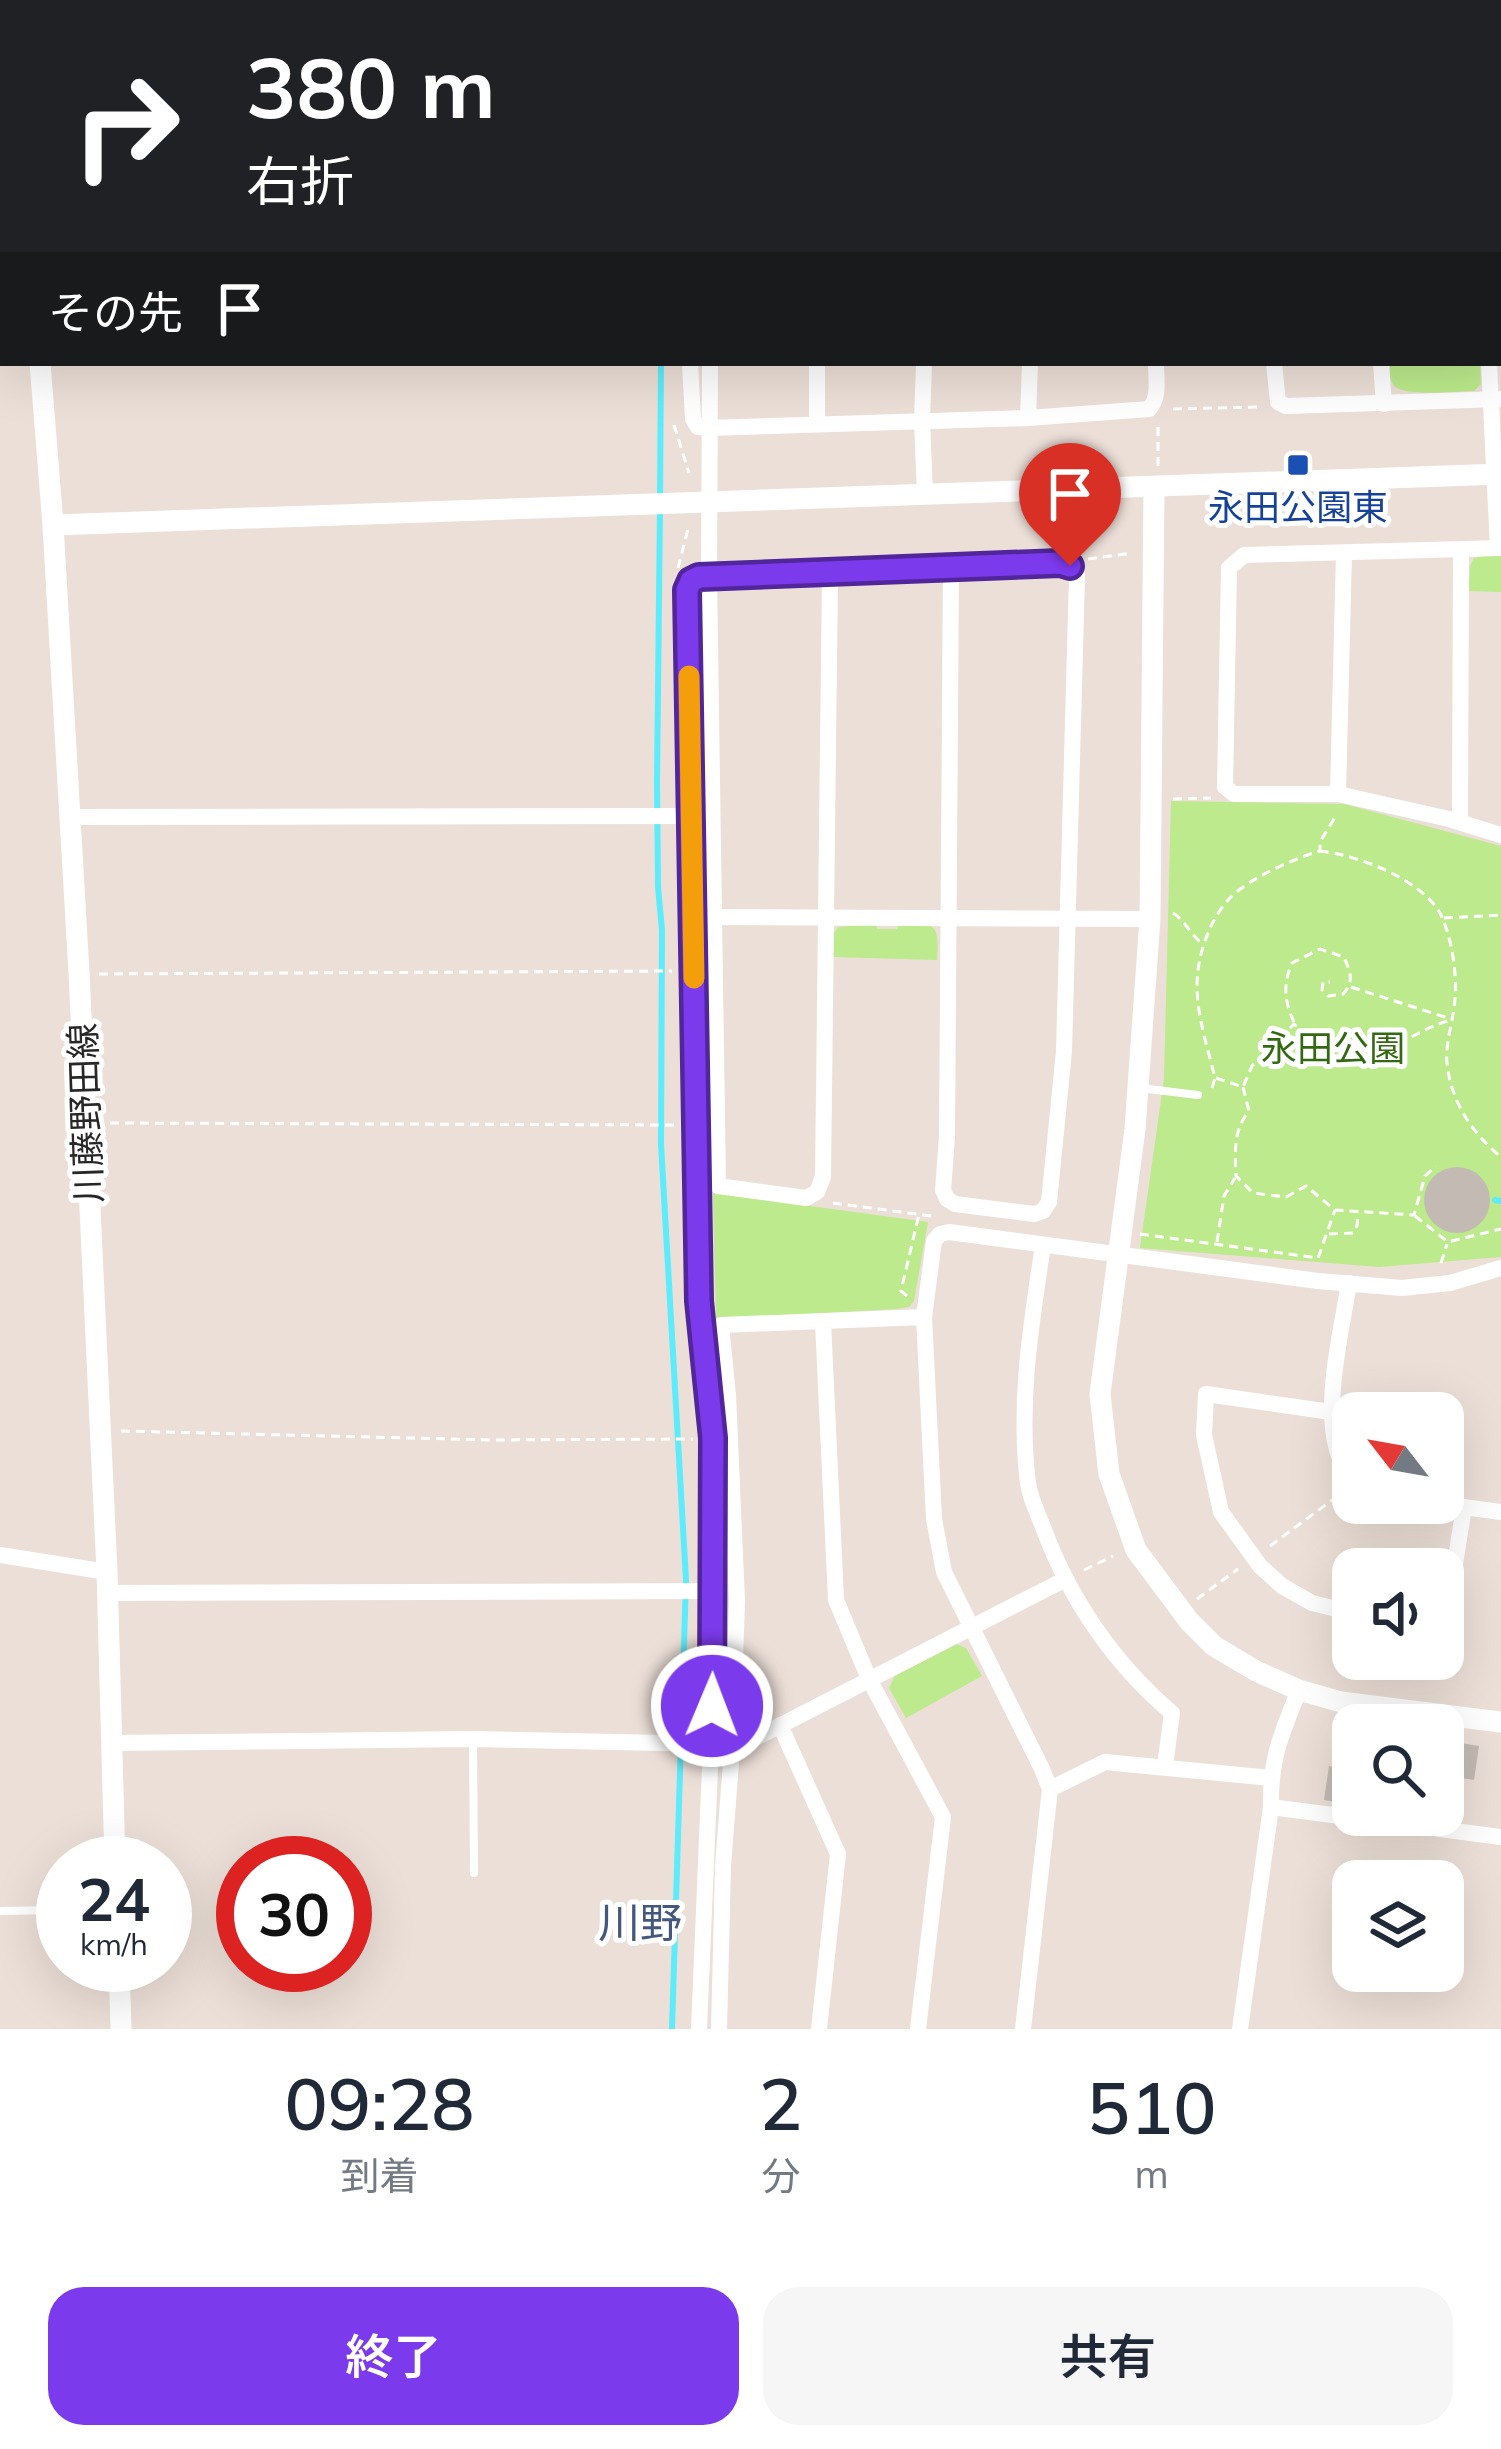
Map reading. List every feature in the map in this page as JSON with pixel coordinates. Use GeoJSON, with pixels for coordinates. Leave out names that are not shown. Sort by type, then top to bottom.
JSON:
{"type":"FeatureCollection","features":[{"type":"Feature","properties":{"kind":"street","name":"川藤野田線"},"geometry":{"type":"LineString","coordinates":[[40,366],[80,973],[114,1836]]}},
{"type":"Feature","properties":{"kind":"street"},"geometry":{"type":"LineString","coordinates":[[691,366],[693,419],[698,427],[709,428],[1028,418],[1149,409],[1156,396],[1156,366]]}},
{"type":"Feature","properties":{"kind":"street"},"geometry":{"type":"LineString","coordinates":[[710,366],[718,1186],[806,1198],[817,1192],[823,1178],[830,573]]}},
{"type":"Feature","properties":{"kind":"street"},"geometry":{"type":"LineString","coordinates":[[817,366],[817,424]]}},
{"type":"Feature","properties":{"kind":"street"},"geometry":{"type":"LineString","coordinates":[[924,366],[925,494]]}},
{"type":"Feature","properties":{"kind":"street"},"geometry":{"type":"LineString","coordinates":[[1028,418],[1030,366]]}},
{"type":"Feature","properties":{"kind":"street"},"geometry":{"type":"LineString","coordinates":[[1274,366],[1278,402],[1286,406],[1496,399]]}},
{"type":"Feature","properties":{"kind":"street"},"geometry":{"type":"LineString","coordinates":[[1382,366],[1384,404]]}},
{"type":"Feature","properties":{"kind":"street"},"geometry":{"type":"LineString","coordinates":[[1490,366],[1496,399],[1499,548],[1244,555],[1229,568],[1225,787],[1234,794],[1338,794],[1501,835]]}},
{"type":"Feature","properties":{"kind":"street"},"geometry":{"type":"LineString","coordinates":[[53,525],[708,504],[1156,477],[1497,474]]}},
{"type":"Feature","properties":{"kind":"street"},"geometry":{"type":"LineString","coordinates":[[1156,477],[1157,916],[1100,1394],[1109,1474],[1136,1550],[1189,1622],[1214,1646],[1299,1690],[1341,1702],[1501,1722]]}},
{"type":"Feature","properties":{"kind":"street"},"geometry":{"type":"LineString","coordinates":[[1460,822],[1461,550]]}},
{"type":"Feature","properties":{"kind":"street"},"geometry":{"type":"LineString","coordinates":[[1338,794],[1344,554]]}},
{"type":"Feature","properties":{"kind":"street"},"geometry":{"type":"LineString","coordinates":[[699,2029],[711,1744],[713,1438],[699,1301],[687,590],[699,577],[1060,563],[1070,566],[1077,576],[1064,1051],[1049,1202],[1034,1214],[956,1204],[946,1199],[944,1190],[951,568]]}},
{"type":"Feature","properties":{"kind":"street"},"geometry":{"type":"LineString","coordinates":[[70,817],[692,816]]}},
{"type":"Feature","properties":{"kind":"street"},"geometry":{"type":"LineString","coordinates":[[713,917],[1157,916]]}},
{"type":"Feature","properties":{"kind":"street"},"geometry":{"type":"LineString","coordinates":[[1023,2029],[1050,1789],[944,1573],[934,1519],[923,1317],[934,1241],[949,1232],[1402,1288],[1501,1268]]}},
{"type":"Feature","properties":{"kind":"street"},"geometry":{"type":"LineString","coordinates":[[1043,1245],[1027,1347],[1023,1422],[1029,1490],[1053,1553],[1087,1617],[1144,1690],[1172,1713],[1166,1766]]}},
{"type":"Feature","properties":{"kind":"street"},"geometry":{"type":"LineString","coordinates":[[1332,1422],[1348,1283]]}},
{"type":"Feature","properties":{"kind":"street"},"geometry":{"type":"LineString","coordinates":[[719,2029],[736,1601],[721,1325],[923,1317]]}},
{"type":"Feature","properties":{"kind":"street"},"geometry":{"type":"LineString","coordinates":[[823,1322],[836,1600],[869,1679],[943,1817],[918,2029]]}},
{"type":"Feature","properties":{"kind":"street"},"geometry":{"type":"LineString","coordinates":[[1331,1412],[1207,1394],[1204,1435],[1222,1512],[1254,1558],[1282,1586],[1332,1608]]}},
{"type":"Feature","properties":{"kind":"street"},"geometry":{"type":"LineString","coordinates":[[1464,1507],[1501,1512]]}},
{"type":"Feature","properties":{"kind":"street"},"geometry":{"type":"LineString","coordinates":[[0,1555],[107,1582],[713,1592]]}},
{"type":"Feature","properties":{"kind":"street"},"geometry":{"type":"LineString","coordinates":[[732,1750],[1066,1579]]}},
{"type":"Feature","properties":{"kind":"street"},"geometry":{"type":"LineString","coordinates":[[1240,2029],[1271,1807],[1274,1750],[1299,1690]]}},
{"type":"Feature","properties":{"kind":"street"},"geometry":{"type":"LineString","coordinates":[[779,1725],[838,1854],[819,2029]]}},
{"type":"Feature","properties":{"kind":"street"},"geometry":{"type":"LineString","coordinates":[[111,1744],[473,1739],[711,1744]]}},
{"type":"Feature","properties":{"kind":"street"},"geometry":{"type":"LineString","coordinates":[[1050,1789],[1105,1762],[1271,1778]]}},
{"type":"Feature","properties":{"kind":"street"},"geometry":{"type":"LineString","coordinates":[[1271,1807],[1501,1838]]}},
{"type":"Feature","properties":{"kind":"street"},"geometry":{"type":"LineString","coordinates":[[120,1992],[122,2029]]}},
{"type":"Feature","properties":{"kind":"lane"},"geometry":{"type":"LineString","coordinates":[[1138,1088],[1198,1095]]}},
{"type":"Feature","properties":{"kind":"lane"},"geometry":{"type":"LineString","coordinates":[[473,1739],[474,1874]]}},
{"type":"Feature","properties":{"kind":"lane"},"geometry":{"type":"LineString","coordinates":[[0,1910],[36,1910]]}},
{"type":"Feature","properties":{"kind":"path"},"geometry":{"type":"LineString","coordinates":[[1156,477],[1158,409],[1278,402]]}},
{"type":"Feature","properties":{"kind":"path"},"geometry":{"type":"LineString","coordinates":[[1070,566],[1136,553]]}},
{"type":"Feature","properties":{"kind":"path"},"geometry":{"type":"LineString","coordinates":[[1168,799],[1220,798],[1228,791]]}},
{"type":"Feature","properties":{"kind":"path"},"geometry":{"type":"LineString","coordinates":[[1320,851],[1337,813],[1338,794]]}},
{"type":"Feature","properties":{"kind":"path"},"geometry":{"type":"LineString","coordinates":[[1198,1095],[1211,1093],[1215,1078],[1197,985],[1210,927],[1231,897],[1297,858],[1320,851],[1340,853],[1407,882],[1432,902],[1442,918],[1454,965],[1455,998],[1446,1059],[1454,1093],[1468,1125],[1501,1157]]}},
{"type":"Feature","properties":{"kind":"path"},"geometry":{"type":"LineString","coordinates":[[1157,916],[1175,914],[1204,945]]}},
{"type":"Feature","properties":{"kind":"path"},"geometry":{"type":"LineString","coordinates":[[1442,918],[1501,916]]}},
{"type":"Feature","properties":{"kind":"path"},"geometry":{"type":"LineString","coordinates":[[1330,982],[1323,982],[1322,990],[1328,996],[1343,994],[1352,976],[1344,957],[1320,949],[1292,963],[1286,976],[1287,1007],[1294,1024],[1320,1047],[1337,1052],[1387,1048],[1452,1020]]}},
{"type":"Feature","properties":{"kind":"path"},"geometry":{"type":"LineString","coordinates":[[80,973],[694,970]]}},
{"type":"Feature","properties":{"kind":"path"},"geometry":{"type":"LineString","coordinates":[[1350,987],[1452,1020]]}},
{"type":"Feature","properties":{"kind":"path"},"geometry":{"type":"LineString","coordinates":[[1217,1245],[1224,1196],[1235,1176],[1240,1121],[1249,1112],[1243,1088],[1252,1066],[1294,1024]]}},
{"type":"Feature","properties":{"kind":"path"},"geometry":{"type":"LineString","coordinates":[[1215,1078],[1243,1088]]}},
{"type":"Feature","properties":{"kind":"path"},"geometry":{"type":"LineString","coordinates":[[84,1121],[697,1125]]}},
{"type":"Feature","properties":{"kind":"path"},"geometry":{"type":"LineString","coordinates":[[1414,1215],[1425,1176],[1436,1166]]}},
{"type":"Feature","properties":{"kind":"path"},"geometry":{"type":"LineString","coordinates":[[1235,1176],[1253,1192],[1286,1197],[1306,1186],[1335,1210],[1414,1215],[1448,1242]]}},
{"type":"Feature","properties":{"kind":"path"},"geometry":{"type":"LineString","coordinates":[[1132,1233],[1318,1258],[1335,1210]]}},
{"type":"Feature","properties":{"kind":"path"},"geometry":{"type":"LineString","coordinates":[[1325,1235],[1352,1232],[1358,1211]]}},
{"type":"Feature","properties":{"kind":"path"},"geometry":{"type":"LineString","coordinates":[[1448,1242],[1501,1229]]}},
{"type":"Feature","properties":{"kind":"path"},"geometry":{"type":"LineString","coordinates":[[1438,1284],[1448,1242]]}},
{"type":"Feature","properties":{"kind":"path"},"geometry":{"type":"LineString","coordinates":[[101,1432],[493,1440],[713,1438]]}},
{"type":"Feature","properties":{"kind":"path"},"geometry":{"type":"LineString","coordinates":[[1196,1600],[1332,1498]]}},
{"type":"Feature","properties":{"kind":"path"},"geometry":{"type":"LineString","coordinates":[[1066,1579],[1120,1552]]}},
{"type":"Feature","properties":{"kind":"green space"},"geometry":{"type":"Polygon","coordinates":[[[1390,366],[1480,366],[1481,384],[1474,391],[1407,391],[1393,384],[1390,366]]]}},
{"type":"Feature","properties":{"kind":"green space"},"geometry":{"type":"Polygon","coordinates":[[[1501,555],[1501,592],[1469,591],[1474,558],[1501,555]]]}},
{"type":"Feature","properties":{"kind":"green space","name":"永田公園"},"geometry":{"type":"Polygon","coordinates":[[[1171,801],[1344,804],[1501,846],[1501,1257],[1379,1267],[1140,1248],[1164,1079],[1171,801]]]}},
{"type":"Feature","properties":{"kind":"green space"},"geometry":{"type":"Polygon","coordinates":[[[876,924],[877,929],[932,927],[937,960],[833,957],[838,927],[876,924]]]}},
{"type":"Feature","properties":{"kind":"green space"},"geometry":{"type":"Polygon","coordinates":[[[713,1193],[928,1222],[914,1301],[896,1309],[716,1319],[713,1193]]]}},
{"type":"Feature","properties":{"kind":"green space"},"geometry":{"type":"Polygon","coordinates":[[[956,1644],[966,1648],[982,1676],[906,1718],[889,1688],[895,1676],[956,1644]]]}},
{"type":"Feature","properties":{"kind":"building"},"geometry":{"type":"Polygon","coordinates":[[[1457,1167],[1481,1176],[1490,1200],[1481,1224],[1457,1233],[1433,1224],[1424,1200],[1433,1176],[1457,1167]]]}},
{"type":"Feature","properties":{"kind":"building"},"geometry":{"type":"Polygon","coordinates":[[[1464,1744],[1479,1746],[1474,1780],[1464,1778],[1464,1744]]]}},
{"type":"Feature","properties":{"kind":"building"},"geometry":{"type":"Polygon","coordinates":[[[1329,1766],[1332,1766],[1332,1801],[1324,1800],[1329,1766]]]}},
{"type":"Feature","properties":{"kind":"waterway"},"geometry":{"type":"LineString","coordinates":[[660,497],[661,366]]}},
{"type":"Feature","properties":{"kind":"waterway"},"geometry":{"type":"LineString","coordinates":[[660,510],[661,1144],[686,1580],[672,2029]]}},
{"type":"Feature","properties":{"kind":"waterway"},"geometry":{"type":"LineString","coordinates":[[1495,1200],[1501,1201]]}},
{"type":"Feature","properties":{"kind":"slow traffic"},"geometry":{"type":"LineString","coordinates":[[689,676],[694,978]]}},
{"type":"Feature","properties":{"kind":"place","name":"永田公園東"},"geometry":{"type":"Point","coordinates":[1298,465]}},
{"type":"Feature","properties":{"kind":"district","name":"川野"},"geometry":{"type":"Point","coordinates":[640,1922]}},
{"type":"Feature","properties":{"kind":"route"},"geometry":{"type":"LineString","coordinates":[[712,1706],[713,1438],[699,1301],[687,590],[699,577],[1070,566]]}}]}
